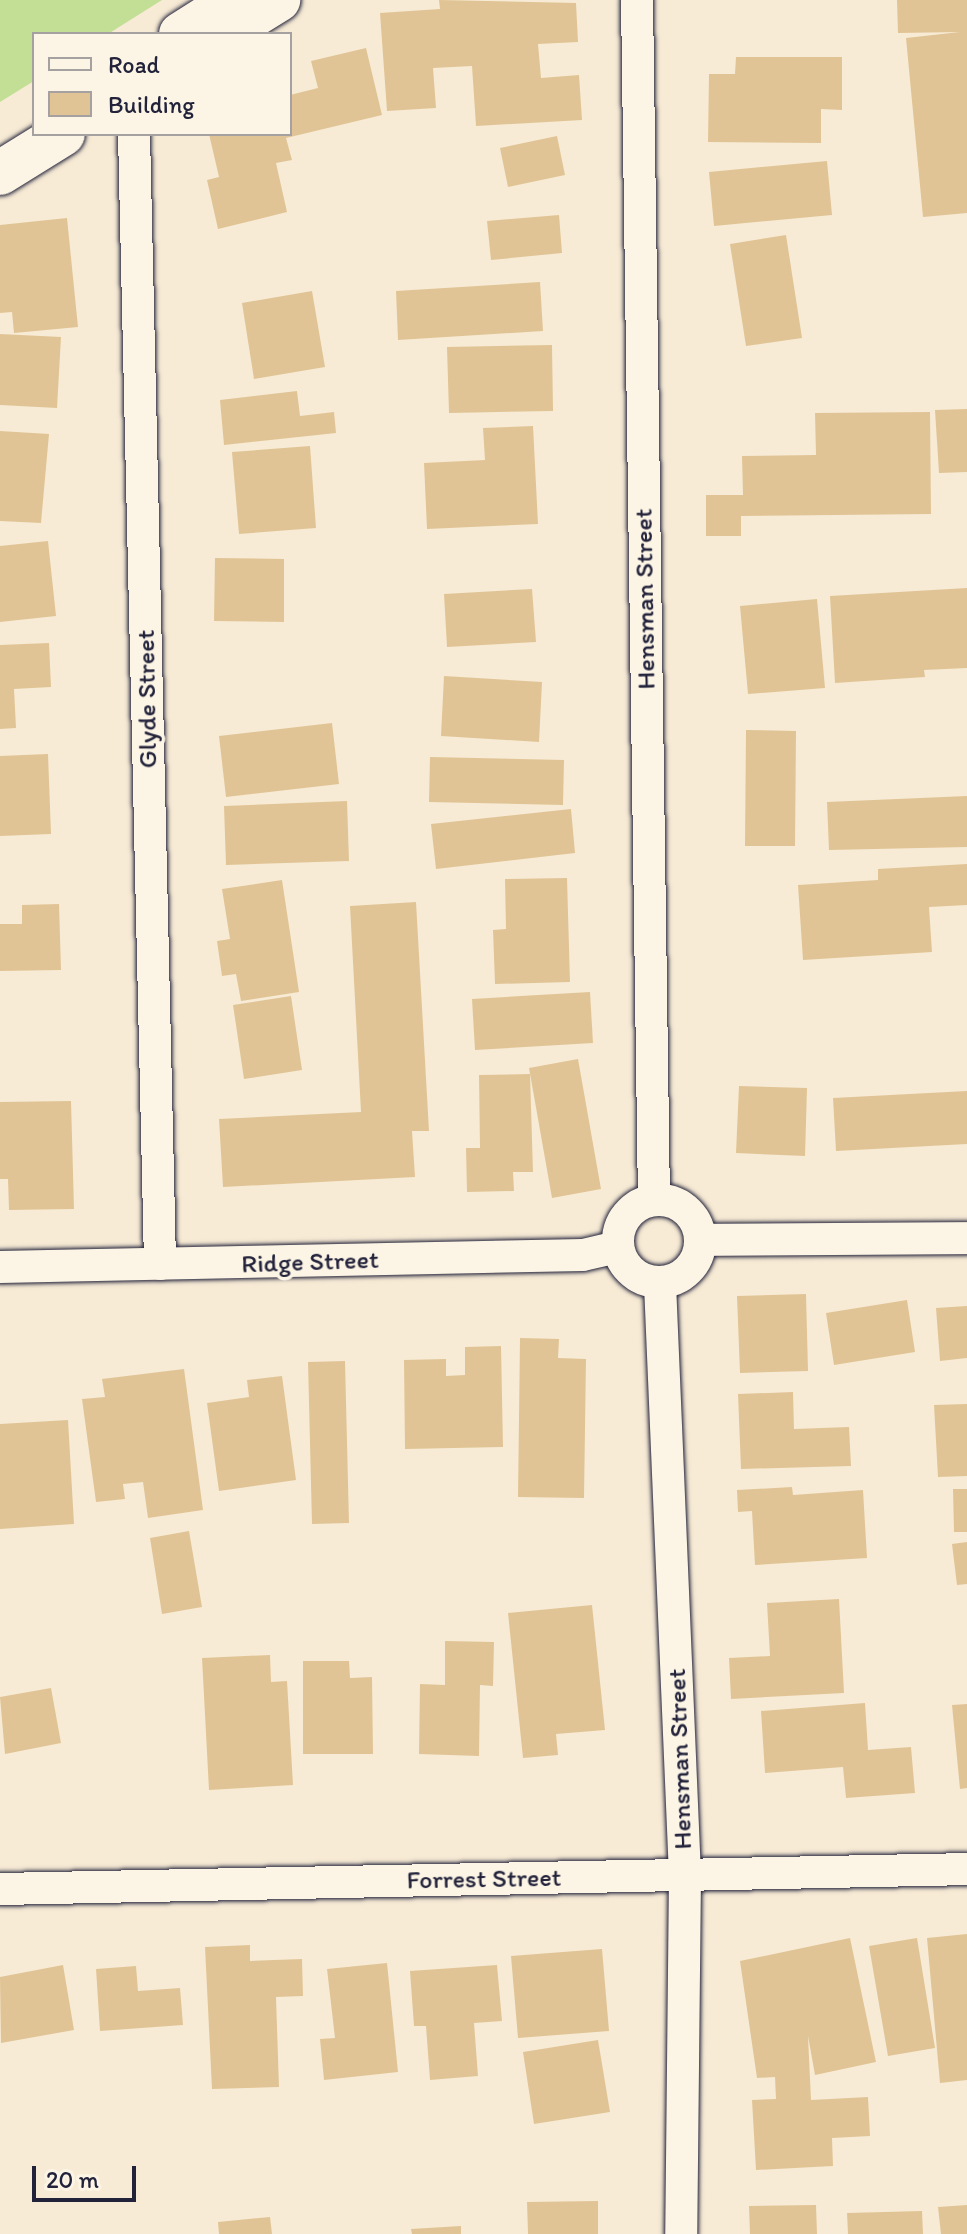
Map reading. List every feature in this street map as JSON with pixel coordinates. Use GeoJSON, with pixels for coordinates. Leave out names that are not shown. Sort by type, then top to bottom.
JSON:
{"type":"FeatureCollection","features":[{"type":"Feature","properties":{"kind":"main road"},"geometry":{"type":"LineString","coordinates":[[184,32],[235,0]]}},
{"type":"Feature","properties":{"kind":"main road"},"geometry":{"type":"LineString","coordinates":[[226,32],[278,0]]}},
{"type":"Feature","properties":{"kind":"main road"},"geometry":{"type":"LineString","coordinates":[[0,145],[32,125]]}},
{"type":"Feature","properties":{"kind":"main road"},"geometry":{"type":"LineString","coordinates":[[0,173],[60,136]]}},
{"type":"Feature","properties":{"kind":"street","name":"Hensman Street"},"geometry":{"type":"LineString","coordinates":[[637,0],[654,1199]]}},
{"type":"Feature","properties":{"kind":"street","name":"Glyde Street"},"geometry":{"type":"LineString","coordinates":[[134,136],[160,1264]]}},
{"type":"Feature","properties":{"kind":"street"},"geometry":{"type":"LineString","coordinates":[[654,1199],[675,1201],[695,1218],[702,1240],[692,1268],[660,1284],[645,1281],[626,1267],[618,1247],[622,1221],[635,1206],[654,1199]]}},
{"type":"Feature","properties":{"kind":"street"},"geometry":{"type":"LineString","coordinates":[[702,1240],[967,1238]]}},
{"type":"Feature","properties":{"kind":"street","name":"Ridge Street"},"geometry":{"type":"LineString","coordinates":[[0,1267],[583,1255],[618,1247]]}},
{"type":"Feature","properties":{"kind":"street","name":"Hensman Street"},"geometry":{"type":"LineString","coordinates":[[660,1284],[685,1875],[681,2234]]}},
{"type":"Feature","properties":{"kind":"street","name":"Forrest Street"},"geometry":{"type":"LineString","coordinates":[[0,1889],[967,1869]]}},
{"type":"Feature","properties":{"kind":"green space"},"geometry":{"type":"Polygon","coordinates":[[[0,0],[162,0],[111,32],[32,32],[32,82],[0,102],[0,0]]]}},
{"type":"Feature","properties":{"kind":"building"},"geometry":{"type":"Polygon","coordinates":[[[439,0],[576,3],[578,42],[538,44],[541,78],[579,75],[582,120],[476,126],[472,66],[433,68],[436,108],[387,111],[380,13],[440,9],[439,0]]]}},
{"type":"Feature","properties":{"kind":"building"},"geometry":{"type":"Polygon","coordinates":[[[897,0],[967,0],[967,213],[923,217],[906,38],[960,32],[898,33],[897,0]]]}},
{"type":"Feature","properties":{"kind":"building"},"geometry":{"type":"Polygon","coordinates":[[[366,48],[382,115],[286,138],[292,160],[276,163],[287,212],[218,229],[207,180],[219,177],[209,136],[292,136],[292,94],[318,88],[311,61],[366,48]]]}},
{"type":"Feature","properties":{"kind":"building"},"geometry":{"type":"Polygon","coordinates":[[[736,57],[842,57],[842,110],[821,109],[821,143],[708,142],[709,74],[735,74],[736,57]]]}},
{"type":"Feature","properties":{"kind":"building"},"geometry":{"type":"Polygon","coordinates":[[[557,136],[565,175],[508,187],[500,148],[557,136]]]}},
{"type":"Feature","properties":{"kind":"building"},"geometry":{"type":"Polygon","coordinates":[[[827,161],[832,215],[714,226],[709,172],[827,161]]]}},
{"type":"Feature","properties":{"kind":"building"},"geometry":{"type":"Polygon","coordinates":[[[559,215],[562,253],[491,260],[487,221],[559,215]]]}},
{"type":"Feature","properties":{"kind":"building"},"geometry":{"type":"Polygon","coordinates":[[[67,218],[78,327],[14,333],[12,312],[0,313],[0,225],[67,218]]]}},
{"type":"Feature","properties":{"kind":"building"},"geometry":{"type":"Polygon","coordinates":[[[786,235],[802,338],[746,346],[730,244],[786,235]]]}},
{"type":"Feature","properties":{"kind":"building"},"geometry":{"type":"Polygon","coordinates":[[[540,282],[543,331],[398,340],[396,291],[540,282]]]}},
{"type":"Feature","properties":{"kind":"building"},"geometry":{"type":"Polygon","coordinates":[[[312,291],[325,367],[254,379],[242,303],[312,291]]]}},
{"type":"Feature","properties":{"kind":"building"},"geometry":{"type":"Polygon","coordinates":[[[0,334],[61,337],[57,408],[0,405],[0,334]]]}},
{"type":"Feature","properties":{"kind":"building"},"geometry":{"type":"Polygon","coordinates":[[[552,345],[553,411],[449,413],[447,347],[552,345]]]}},
{"type":"Feature","properties":{"kind":"building"},"geometry":{"type":"Polygon","coordinates":[[[297,391],[300,416],[334,412],[336,433],[224,445],[220,400],[297,391]]]}},
{"type":"Feature","properties":{"kind":"building"},"geometry":{"type":"Polygon","coordinates":[[[967,409],[967,472],[939,473],[935,410],[967,409]]]}},
{"type":"Feature","properties":{"kind":"building"},"geometry":{"type":"Polygon","coordinates":[[[930,412],[931,514],[741,516],[741,536],[706,536],[706,495],[743,495],[742,456],[816,455],[815,413],[930,412]]]}},
{"type":"Feature","properties":{"kind":"building"},"geometry":{"type":"Polygon","coordinates":[[[533,426],[538,524],[427,529],[424,463],[485,460],[483,428],[533,426]]]}},
{"type":"Feature","properties":{"kind":"building"},"geometry":{"type":"Polygon","coordinates":[[[0,431],[49,434],[41,523],[0,521],[0,431]]]}},
{"type":"Feature","properties":{"kind":"building"},"geometry":{"type":"Polygon","coordinates":[[[310,446],[316,528],[239,534],[232,452],[310,446]]]}},
{"type":"Feature","properties":{"kind":"building"},"geometry":{"type":"Polygon","coordinates":[[[48,541],[56,616],[0,622],[0,546],[48,541]]]}},
{"type":"Feature","properties":{"kind":"building"},"geometry":{"type":"Polygon","coordinates":[[[215,558],[284,559],[284,622],[214,621],[215,558]]]}},
{"type":"Feature","properties":{"kind":"building"},"geometry":{"type":"Polygon","coordinates":[[[967,588],[967,668],[924,670],[925,677],[835,683],[830,596],[967,588]]]}},
{"type":"Feature","properties":{"kind":"building"},"geometry":{"type":"Polygon","coordinates":[[[532,589],[536,642],[447,647],[444,594],[532,589]]]}},
{"type":"Feature","properties":{"kind":"building"},"geometry":{"type":"Polygon","coordinates":[[[817,599],[825,688],[748,694],[740,606],[817,599]]]}},
{"type":"Feature","properties":{"kind":"building"},"geometry":{"type":"Polygon","coordinates":[[[49,643],[51,687],[14,689],[16,728],[0,729],[0,645],[49,643]]]}},
{"type":"Feature","properties":{"kind":"building"},"geometry":{"type":"Polygon","coordinates":[[[444,676],[542,682],[539,742],[441,736],[444,676]]]}},
{"type":"Feature","properties":{"kind":"building"},"geometry":{"type":"Polygon","coordinates":[[[332,723],[339,784],[226,797],[219,736],[332,723]]]}},
{"type":"Feature","properties":{"kind":"building"},"geometry":{"type":"Polygon","coordinates":[[[746,730],[796,731],[795,846],[745,846],[746,730]]]}},
{"type":"Feature","properties":{"kind":"building"},"geometry":{"type":"Polygon","coordinates":[[[48,754],[51,834],[0,836],[0,756],[48,754]]]}},
{"type":"Feature","properties":{"kind":"building"},"geometry":{"type":"Polygon","coordinates":[[[430,757],[564,760],[563,805],[429,802],[430,757]]]}},
{"type":"Feature","properties":{"kind":"building"},"geometry":{"type":"Polygon","coordinates":[[[967,796],[967,847],[829,850],[827,802],[967,796]]]}},
{"type":"Feature","properties":{"kind":"building"},"geometry":{"type":"Polygon","coordinates":[[[347,801],[349,861],[226,865],[224,806],[347,801]]]}},
{"type":"Feature","properties":{"kind":"building"},"geometry":{"type":"Polygon","coordinates":[[[571,809],[575,853],[436,869],[431,824],[571,809]]]}},
{"type":"Feature","properties":{"kind":"building"},"geometry":{"type":"Polygon","coordinates":[[[967,864],[967,905],[929,907],[932,952],[803,960],[798,885],[878,880],[878,869],[967,864]]]}},
{"type":"Feature","properties":{"kind":"building"},"geometry":{"type":"Polygon","coordinates":[[[567,878],[570,982],[495,984],[493,930],[506,929],[505,879],[567,878]]]}},
{"type":"Feature","properties":{"kind":"building"},"geometry":{"type":"Polygon","coordinates":[[[282,880],[299,992],[241,1001],[236,974],[222,976],[217,941],[230,939],[222,889],[282,880]]]}},
{"type":"Feature","properties":{"kind":"building"},"geometry":{"type":"Polygon","coordinates":[[[416,902],[429,1131],[412,1131],[415,1177],[223,1187],[219,1119],[361,1112],[350,906],[416,902]]]}},
{"type":"Feature","properties":{"kind":"building"},"geometry":{"type":"Polygon","coordinates":[[[59,904],[61,970],[0,971],[0,924],[22,924],[22,905],[59,904]]]}},
{"type":"Feature","properties":{"kind":"building"},"geometry":{"type":"Polygon","coordinates":[[[590,992],[593,1043],[475,1050],[472,999],[590,992]]]}},
{"type":"Feature","properties":{"kind":"building"},"geometry":{"type":"Polygon","coordinates":[[[291,996],[302,1070],[244,1079],[233,1005],[291,996]]]}},
{"type":"Feature","properties":{"kind":"building"},"geometry":{"type":"Polygon","coordinates":[[[578,1059],[601,1189],[552,1198],[529,1068],[578,1059]]]}},
{"type":"Feature","properties":{"kind":"building"},"geometry":{"type":"Polygon","coordinates":[[[530,1074],[533,1172],[513,1172],[514,1191],[467,1192],[466,1148],[480,1148],[479,1075],[530,1074]]]}},
{"type":"Feature","properties":{"kind":"building"},"geometry":{"type":"Polygon","coordinates":[[[739,1086],[807,1088],[805,1156],[736,1153],[739,1086]]]}},
{"type":"Feature","properties":{"kind":"building"},"geometry":{"type":"Polygon","coordinates":[[[967,1091],[967,1144],[836,1151],[833,1098],[967,1091]]]}},
{"type":"Feature","properties":{"kind":"building"},"geometry":{"type":"Polygon","coordinates":[[[71,1101],[74,1209],[9,1210],[8,1179],[0,1179],[0,1102],[71,1101]]]}},
{"type":"Feature","properties":{"kind":"building"},"geometry":{"type":"Polygon","coordinates":[[[806,1294],[808,1371],[740,1373],[737,1296],[806,1294]]]}},
{"type":"Feature","properties":{"kind":"building"},"geometry":{"type":"Polygon","coordinates":[[[907,1300],[915,1352],[834,1365],[826,1313],[907,1300]]]}},
{"type":"Feature","properties":{"kind":"building"},"geometry":{"type":"Polygon","coordinates":[[[967,1306],[967,1358],[940,1361],[936,1308],[967,1306]]]}},
{"type":"Feature","properties":{"kind":"building"},"geometry":{"type":"Polygon","coordinates":[[[520,1338],[559,1339],[558,1358],[586,1359],[584,1498],[518,1497],[520,1338]]]}},
{"type":"Feature","properties":{"kind":"building"},"geometry":{"type":"Polygon","coordinates":[[[501,1346],[503,1447],[405,1449],[404,1360],[446,1359],[446,1376],[465,1375],[465,1347],[501,1346]]]}},
{"type":"Feature","properties":{"kind":"building"},"geometry":{"type":"Polygon","coordinates":[[[345,1361],[349,1523],[312,1524],[308,1362],[345,1361]]]}},
{"type":"Feature","properties":{"kind":"building"},"geometry":{"type":"Polygon","coordinates":[[[184,1369],[203,1510],[148,1518],[143,1482],[123,1484],[125,1499],[96,1502],[82,1399],[105,1397],[102,1379],[184,1369]]]}},
{"type":"Feature","properties":{"kind":"building"},"geometry":{"type":"Polygon","coordinates":[[[282,1376],[296,1480],[219,1491],[207,1403],[249,1397],[247,1380],[282,1376]]]}},
{"type":"Feature","properties":{"kind":"building"},"geometry":{"type":"Polygon","coordinates":[[[793,1392],[794,1429],[849,1427],[851,1466],[741,1469],[738,1394],[793,1392]]]}},
{"type":"Feature","properties":{"kind":"building"},"geometry":{"type":"Polygon","coordinates":[[[967,1404],[967,1476],[938,1477],[934,1405],[967,1404]]]}},
{"type":"Feature","properties":{"kind":"building"},"geometry":{"type":"Polygon","coordinates":[[[68,1420],[74,1524],[0,1529],[0,1424],[68,1420]]]}},
{"type":"Feature","properties":{"kind":"building"},"geometry":{"type":"Polygon","coordinates":[[[792,1487],[793,1495],[863,1490],[867,1558],[755,1565],[752,1511],[738,1512],[737,1490],[792,1487]]]}},
{"type":"Feature","properties":{"kind":"building"},"geometry":{"type":"Polygon","coordinates":[[[953,1489],[967,1489],[967,1532],[954,1532],[953,1489]]]}},
{"type":"Feature","properties":{"kind":"building"},"geometry":{"type":"Polygon","coordinates":[[[189,1531],[202,1607],[162,1614],[150,1538],[189,1531]]]}},
{"type":"Feature","properties":{"kind":"building"},"geometry":{"type":"Polygon","coordinates":[[[967,1542],[967,1584],[957,1585],[952,1544],[967,1542]]]}},
{"type":"Feature","properties":{"kind":"building"},"geometry":{"type":"Polygon","coordinates":[[[839,1599],[844,1693],[731,1699],[729,1658],[770,1656],[767,1603],[839,1599]]]}},
{"type":"Feature","properties":{"kind":"building"},"geometry":{"type":"Polygon","coordinates":[[[592,1605],[605,1730],[556,1734],[558,1755],[523,1758],[508,1613],[592,1605]]]}},
{"type":"Feature","properties":{"kind":"building"},"geometry":{"type":"Polygon","coordinates":[[[445,1641],[494,1642],[493,1686],[480,1685],[479,1756],[419,1754],[420,1684],[445,1685],[445,1641]]]}},
{"type":"Feature","properties":{"kind":"building"},"geometry":{"type":"Polygon","coordinates":[[[270,1655],[271,1682],[287,1681],[293,1785],[209,1790],[202,1658],[270,1655]]]}},
{"type":"Feature","properties":{"kind":"building"},"geometry":{"type":"Polygon","coordinates":[[[303,1661],[349,1661],[350,1678],[372,1677],[373,1754],[303,1754],[303,1661]]]}},
{"type":"Feature","properties":{"kind":"building"},"geometry":{"type":"Polygon","coordinates":[[[51,1688],[61,1743],[5,1754],[0,1697],[51,1688]]]}},
{"type":"Feature","properties":{"kind":"building"},"geometry":{"type":"Polygon","coordinates":[[[865,1703],[868,1750],[911,1747],[915,1793],[846,1798],[843,1767],[765,1773],[761,1711],[865,1703]]]}},
{"type":"Feature","properties":{"kind":"building"},"geometry":{"type":"Polygon","coordinates":[[[967,1704],[967,1788],[960,1789],[952,1705],[967,1704]]]}},
{"type":"Feature","properties":{"kind":"building"},"geometry":{"type":"Polygon","coordinates":[[[967,1934],[967,2080],[940,2083],[927,1938],[967,1934]]]}},
{"type":"Feature","properties":{"kind":"building"},"geometry":{"type":"Polygon","coordinates":[[[850,1938],[876,2062],[815,2075],[808,2036],[811,2100],[868,2097],[870,2136],[832,2138],[833,2166],[756,2170],[752,2100],[776,2099],[775,2077],[757,2078],[740,1961],[850,1938]]]}},
{"type":"Feature","properties":{"kind":"building"},"geometry":{"type":"Polygon","coordinates":[[[917,1938],[935,2048],[888,2056],[869,1946],[917,1938]]]}},
{"type":"Feature","properties":{"kind":"building"},"geometry":{"type":"Polygon","coordinates":[[[250,1945],[250,1961],[302,1959],[303,1996],[276,1997],[279,2087],[212,2089],[205,1947],[250,1945]]]}},
{"type":"Feature","properties":{"kind":"building"},"geometry":{"type":"Polygon","coordinates":[[[602,1949],[609,2031],[518,2038],[511,1956],[602,1949]]]}},
{"type":"Feature","properties":{"kind":"building"},"geometry":{"type":"Polygon","coordinates":[[[387,1963],[398,2072],[324,2080],[320,2039],[335,2038],[327,1969],[387,1963]]]}},
{"type":"Feature","properties":{"kind":"building"},"geometry":{"type":"Polygon","coordinates":[[[63,1965],[74,2030],[1,2043],[0,1977],[63,1965]]]}},
{"type":"Feature","properties":{"kind":"building"},"geometry":{"type":"Polygon","coordinates":[[[497,1965],[502,2021],[474,2023],[478,2076],[430,2080],[426,2026],[414,2026],[410,1971],[497,1965]]]}},
{"type":"Feature","properties":{"kind":"building"},"geometry":{"type":"Polygon","coordinates":[[[136,1966],[138,1991],[180,1988],[183,2025],[100,2031],[96,1969],[136,1966]]]}},
{"type":"Feature","properties":{"kind":"building"},"geometry":{"type":"Polygon","coordinates":[[[598,2040],[610,2112],[534,2124],[523,2052],[598,2040]]]}},
{"type":"Feature","properties":{"kind":"building"},"geometry":{"type":"Polygon","coordinates":[[[598,2201],[598,2234],[528,2234],[527,2202],[598,2201]]]}},
{"type":"Feature","properties":{"kind":"building"},"geometry":{"type":"Polygon","coordinates":[[[816,2205],[817,2234],[750,2234],[749,2206],[816,2205]]]}},
{"type":"Feature","properties":{"kind":"building"},"geometry":{"type":"Polygon","coordinates":[[[967,2205],[967,2234],[941,2234],[938,2207],[967,2205]]]}},
{"type":"Feature","properties":{"kind":"building"},"geometry":{"type":"Polygon","coordinates":[[[922,2211],[923,2234],[848,2234],[847,2213],[922,2211]]]}},
{"type":"Feature","properties":{"kind":"building"},"geometry":{"type":"Polygon","coordinates":[[[270,2217],[272,2234],[219,2234],[218,2222],[270,2217]]]}},
{"type":"Feature","properties":{"kind":"building"},"geometry":{"type":"Polygon","coordinates":[[[461,2226],[461,2234],[412,2234],[411,2229],[461,2226]]]}}]}
